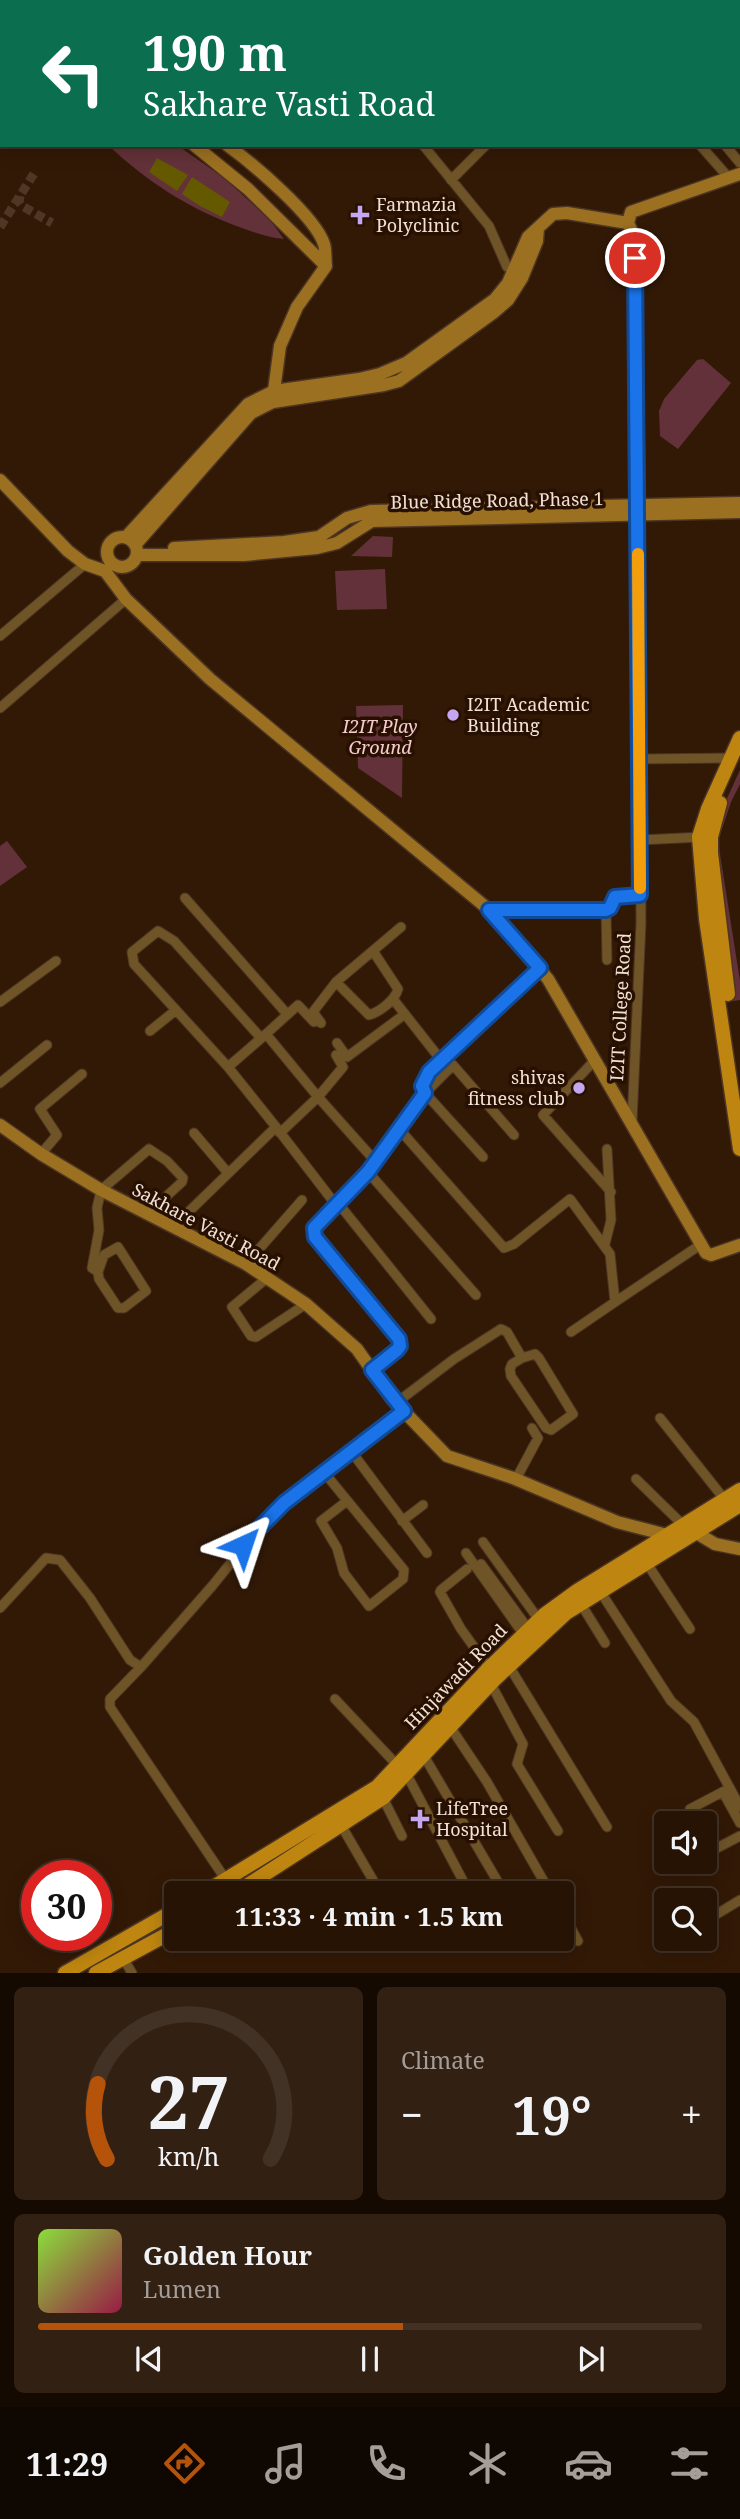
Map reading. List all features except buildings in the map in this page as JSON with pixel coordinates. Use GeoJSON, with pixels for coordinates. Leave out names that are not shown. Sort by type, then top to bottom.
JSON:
{"type":"FeatureCollection","features":[{"type":"Feature","properties":{"kind":"main road"},"geometry":{"type":"LineString","coordinates":[[740,738],[736,759],[708,808],[705,837],[706,919],[740,1149]]}},
{"type":"Feature","properties":{"kind":"main road"},"geometry":{"type":"LineString","coordinates":[[705,837],[740,1075]]}},
{"type":"Feature","properties":{"kind":"main road"},"geometry":{"type":"LineString","coordinates":[[689,1529],[740,1490]]}},
{"type":"Feature","properties":{"kind":"main road"},"geometry":{"type":"LineString","coordinates":[[254,1881],[383,1798],[402,1771],[424,1756],[491,1684],[552,1625],[646,1562],[669,1541],[740,1505]]}},
{"type":"Feature","properties":{"kind":"main road","name":"Hinjawadi Road"},"geometry":{"type":"LineString","coordinates":[[226,1880],[402,1771],[489,1668],[531,1628],[577,1591],[669,1541]]}},
{"type":"Feature","properties":{"kind":"main road"},"geometry":{"type":"LineString","coordinates":[[65,1973],[164,1916]]}},
{"type":"Feature","properties":{"kind":"main road"},"geometry":{"type":"LineString","coordinates":[[102,1972],[164,1935]]}},
{"type":"Feature","properties":{"kind":"street"},"geometry":{"type":"LineString","coordinates":[[197,147],[243,184],[326,266]]}},
{"type":"Feature","properties":{"kind":"street"},"geometry":{"type":"LineString","coordinates":[[229,147],[287,196],[325,245],[326,266],[297,307],[280,346],[273,396]]}},
{"type":"Feature","properties":{"kind":"street"},"geometry":{"type":"LineString","coordinates":[[425,147],[489,226],[507,267],[519,270]]}},
{"type":"Feature","properties":{"kind":"street"},"geometry":{"type":"LineString","coordinates":[[451,180],[484,147]]}},
{"type":"Feature","properties":{"kind":"street"},"geometry":{"type":"LineString","coordinates":[[638,511],[634,236],[628,223],[631,212],[734,176],[702,147]]}},
{"type":"Feature","properties":{"kind":"street"},"geometry":{"type":"LineString","coordinates":[[727,147],[740,163]]}},
{"type":"Feature","properties":{"kind":"street"},"geometry":{"type":"LineString","coordinates":[[0,480],[68,551],[85,564],[127,566],[134,546],[248,404],[397,368],[418,355],[495,299],[519,270],[528,237],[553,214],[567,213],[628,223]]}},
{"type":"Feature","properties":{"kind":"street","name":"Blue Ridge Road, Phase 1"},"geometry":{"type":"LineString","coordinates":[[134,546],[244,555],[310,549],[337,543],[372,521],[638,511],[740,503]]}},
{"type":"Feature","properties":{"kind":"street","name":"Blue Ridge Road, Phase 1"},"geometry":{"type":"LineString","coordinates":[[638,511],[740,512]]}},
{"type":"Feature","properties":{"kind":"street","name":"I2IT College Road"},"geometry":{"type":"LineString","coordinates":[[632,1122],[640,895],[638,511]]}},
{"type":"Feature","properties":{"kind":"street"},"geometry":{"type":"LineString","coordinates":[[134,546],[116,538],[109,545],[107,555],[109,567],[126,599],[210,679],[489,910],[548,979],[706,1254],[711,1255],[740,1245]]}},
{"type":"Feature","properties":{"kind":"street"},"geometry":{"type":"LineString","coordinates":[[0,636],[85,564]]}},
{"type":"Feature","properties":{"kind":"street"},"geometry":{"type":"LineString","coordinates":[[0,708],[126,599]]}},
{"type":"Feature","properties":{"kind":"street"},"geometry":{"type":"LineString","coordinates":[[640,759],[736,759]]}},
{"type":"Feature","properties":{"kind":"street"},"geometry":{"type":"LineString","coordinates":[[640,840],[705,837]]}},
{"type":"Feature","properties":{"kind":"street"},"geometry":{"type":"LineString","coordinates":[[489,910],[606,910],[610,908],[615,897],[640,895]]}},
{"type":"Feature","properties":{"kind":"street"},"geometry":{"type":"LineString","coordinates":[[185,898],[287,1014]]}},
{"type":"Feature","properties":{"kind":"street"},"geometry":{"type":"LineString","coordinates":[[606,910],[607,960]]}},
{"type":"Feature","properties":{"kind":"street"},"geometry":{"type":"LineString","coordinates":[[228,1067],[298,1006],[319,1025],[313,1012],[336,982],[401,926]]}},
{"type":"Feature","properties":{"kind":"street"},"geometry":{"type":"LineString","coordinates":[[376,1162],[174,941],[158,931],[132,952],[134,964],[228,1067],[431,1319]]}},
{"type":"Feature","properties":{"kind":"street"},"geometry":{"type":"LineString","coordinates":[[336,982],[369,1015],[393,999],[398,989],[373,951]]}},
{"type":"Feature","properties":{"kind":"street"},"geometry":{"type":"LineString","coordinates":[[2,998],[56,961]]}},
{"type":"Feature","properties":{"kind":"street"},"geometry":{"type":"LineString","coordinates":[[483,1157],[425,1093],[422,1086],[424,1079],[540,968]]}},
{"type":"Feature","properties":{"kind":"street"},"geometry":{"type":"LineString","coordinates":[[393,999],[437,1064],[439,1077]]}},
{"type":"Feature","properties":{"kind":"street"},"geometry":{"type":"LineString","coordinates":[[150,1031],[176,1010]]}},
{"type":"Feature","properties":{"kind":"street"},"geometry":{"type":"LineString","coordinates":[[337,1043],[347,1056],[405,1014]]}},
{"type":"Feature","properties":{"kind":"street"},"geometry":{"type":"LineString","coordinates":[[0,1083],[47,1045]]}},
{"type":"Feature","properties":{"kind":"street"},"geometry":{"type":"LineString","coordinates":[[173,1227],[228,1173],[318,1097],[344,1066],[337,1055]]}},
{"type":"Feature","properties":{"kind":"street"},"geometry":{"type":"LineString","coordinates":[[596,1060],[543,1115],[611,1192]]}},
{"type":"Feature","properties":{"kind":"street"},"geometry":{"type":"LineString","coordinates":[[372,1370],[397,1350],[400,1346],[399,1339],[314,1234],[315,1227],[368,1172],[425,1093],[453,1065],[514,1135]]}},
{"type":"Feature","properties":{"kind":"street"},"geometry":{"type":"LineString","coordinates":[[41,1154],[57,1135],[40,1109],[82,1074]]}},
{"type":"Feature","properties":{"kind":"street","name":"Sakhare Vasti Road"},"geometry":{"type":"LineString","coordinates":[[0,1125],[101,1191],[246,1264],[306,1304],[357,1349],[400,1407],[447,1456],[516,1479],[669,1541]]}},
{"type":"Feature","properties":{"kind":"street"},"geometry":{"type":"LineString","coordinates":[[400,1130],[504,1248],[514,1244],[569,1199],[610,1254],[615,1302]]}},
{"type":"Feature","properties":{"kind":"street"},"geometry":{"type":"LineString","coordinates":[[194,1133],[228,1173]]}},
{"type":"Feature","properties":{"kind":"street"},"geometry":{"type":"LineString","coordinates":[[605,1244],[611,1220],[607,1149]]}},
{"type":"Feature","properties":{"kind":"street"},"geometry":{"type":"LineString","coordinates":[[98,1272],[104,1255],[118,1248],[146,1291],[124,1308],[117,1308],[99,1279],[98,1272],[92,1268],[99,1230],[96,1208],[101,1191],[145,1150],[152,1150],[183,1178],[182,1182],[147,1214]]}},
{"type":"Feature","properties":{"kind":"street"},"geometry":{"type":"LineString","coordinates":[[368,1172],[476,1295]]}},
{"type":"Feature","properties":{"kind":"street"},"geometry":{"type":"LineString","coordinates":[[246,1264],[302,1200]]}},
{"type":"Feature","properties":{"kind":"street"},"geometry":{"type":"LineString","coordinates":[[571,1332],[700,1244]]}},
{"type":"Feature","properties":{"kind":"street"},"geometry":{"type":"LineString","coordinates":[[267,1278],[232,1307],[251,1336],[256,1337],[306,1304]]}},
{"type":"Feature","properties":{"kind":"street"},"geometry":{"type":"LineString","coordinates":[[226,1880],[110,1707],[110,1699],[213,1585],[261,1524],[323,1471],[351,1451],[454,1359],[501,1329],[507,1332],[522,1357]]}},
{"type":"Feature","properties":{"kind":"street"},"geometry":{"type":"LineString","coordinates":[[535,1354],[539,1358],[573,1414],[551,1430],[546,1428],[512,1376],[512,1364],[522,1357],[535,1354]]}},
{"type":"Feature","properties":{"kind":"street"},"geometry":{"type":"LineString","coordinates":[[660,1418],[725,1500]]}},
{"type":"Feature","properties":{"kind":"street"},"geometry":{"type":"LineString","coordinates":[[516,1479],[538,1438],[532,1428]]}},
{"type":"Feature","properties":{"kind":"street"},"geometry":{"type":"LineString","coordinates":[[351,1451],[427,1553]]}},
{"type":"Feature","properties":{"kind":"street"},"geometry":{"type":"LineString","coordinates":[[323,1471],[404,1570],[403,1579],[369,1606],[344,1573],[337,1548],[321,1521],[347,1502]]}},
{"type":"Feature","properties":{"kind":"street"},"geometry":{"type":"LineString","coordinates":[[636,1479],[689,1529],[715,1544],[740,1549]]}},
{"type":"Feature","properties":{"kind":"street"},"geometry":{"type":"LineString","coordinates":[[402,1521],[423,1505]]}},
{"type":"Feature","properties":{"kind":"street"},"geometry":{"type":"LineString","coordinates":[[483,1542],[531,1628]]}},
{"type":"Feature","properties":{"kind":"street"},"geometry":{"type":"LineString","coordinates":[[466,1553],[531,1628]]}},
{"type":"Feature","properties":{"kind":"street"},"geometry":{"type":"LineString","coordinates":[[0,1608],[46,1558],[60,1560],[90,1598],[130,1660],[141,1667]]}},
{"type":"Feature","properties":{"kind":"street"},"geometry":{"type":"LineString","coordinates":[[646,1562],[690,1629]]}},
{"type":"Feature","properties":{"kind":"street"},"geometry":{"type":"LineString","coordinates":[[481,1564],[531,1628]]}},
{"type":"Feature","properties":{"kind":"street"},"geometry":{"type":"LineString","coordinates":[[467,1569],[440,1592],[461,1629],[489,1668]]}},
{"type":"Feature","properties":{"kind":"street"},"geometry":{"type":"LineString","coordinates":[[600,1591],[671,1701],[694,1722],[740,1823]]}},
{"type":"Feature","properties":{"kind":"street"},"geometry":{"type":"LineString","coordinates":[[581,1604],[605,1643]]}},
{"type":"Feature","properties":{"kind":"street"},"geometry":{"type":"LineString","coordinates":[[509,1666],[607,1827]]}},
{"type":"Feature","properties":{"kind":"street"},"geometry":{"type":"LineString","coordinates":[[491,1684],[523,1744],[517,1764],[558,1831]]}},
{"type":"Feature","properties":{"kind":"street"},"geometry":{"type":"LineString","coordinates":[[335,1699],[402,1771],[463,1881]]}},
{"type":"Feature","properties":{"kind":"street"},"geometry":{"type":"LineString","coordinates":[[451,1728],[487,1782],[544,1881]]}},
{"type":"Feature","properties":{"kind":"street"},"geometry":{"type":"LineString","coordinates":[[424,1756],[497,1881]]}},
{"type":"Feature","properties":{"kind":"street"},"geometry":{"type":"LineString","coordinates":[[725,1790],[740,1807]]}},
{"type":"Feature","properties":{"kind":"street"},"geometry":{"type":"LineString","coordinates":[[690,1809],[725,1790]]}},
{"type":"Feature","properties":{"kind":"street"},"geometry":{"type":"LineString","coordinates":[[383,1798],[402,1836]]}},
{"type":"Feature","properties":{"kind":"street"},"geometry":{"type":"LineString","coordinates":[[341,1825],[373,1881]]}},
{"type":"Feature","properties":{"kind":"street"},"geometry":{"type":"LineString","coordinates":[[717,1848],[740,1836]]}},
{"type":"Feature","properties":{"kind":"street"},"geometry":{"type":"LineString","coordinates":[[717,1914],[740,1900]]}},
{"type":"Feature","properties":{"kind":"street"},"geometry":{"type":"LineString","coordinates":[[574,1934],[578,1941]]}},
{"type":"Feature","properties":{"kind":"street"},"geometry":{"type":"LineString","coordinates":[[123,1958],[132,1973]]}},
{"type":"Feature","properties":{"kind":"green space"},"geometry":{"type":"Polygon","coordinates":[[[110,147],[180,147],[224,178],[270,220],[284,239],[242,228],[205,213],[170,194],[110,147]]]}},
{"type":"Feature","properties":{"kind":"green space"},"geometry":{"type":"Polygon","coordinates":[[[703,359],[731,383],[678,449],[660,436],[659,411],[664,399],[697,360],[703,359]]]}},
{"type":"Feature","properties":{"kind":"green space"},"geometry":{"type":"Polygon","coordinates":[[[373,536],[393,537],[392,557],[351,556],[373,536]]]}},
{"type":"Feature","properties":{"kind":"green space"},"geometry":{"type":"Polygon","coordinates":[[[385,569],[387,609],[337,610],[335,571],[385,569]]]}},
{"type":"Feature","properties":{"kind":"green space","name":"I2IT Play Ground"},"geometry":{"type":"Polygon","coordinates":[[[403,705],[402,798],[358,768],[356,706],[403,705]]]}},
{"type":"Feature","properties":{"kind":"green space"},"geometry":{"type":"Polygon","coordinates":[[[740,770],[740,784],[718,841],[740,981],[740,1000],[733,1001],[713,843],[718,818],[740,770]]]}},
{"type":"Feature","properties":{"kind":"green space"},"geometry":{"type":"Polygon","coordinates":[[[7,841],[27,867],[0,886],[0,846],[7,841]]]}},
{"type":"Feature","properties":{"kind":"shaded area"},"geometry":{"type":"Polygon","coordinates":[[[157,158],[188,175],[177,191],[149,172],[157,158]]]}},
{"type":"Feature","properties":{"kind":"shaded area"},"geometry":{"type":"Polygon","coordinates":[[[192,177],[230,202],[222,217],[182,194],[192,177]]]}},
{"type":"Feature","properties":{"kind":"tunnel"},"geometry":{"type":"LineString","coordinates":[[0,227],[35,172]]}},
{"type":"Feature","properties":{"kind":"tunnel"},"geometry":{"type":"LineString","coordinates":[[20,196],[19,202],[22,206],[52,223]]}},
{"type":"Feature","properties":{"kind":"slow traffic"},"geometry":{"type":"LineString","coordinates":[[638,554],[640,888]]}},
{"type":"Feature","properties":{"kind":"place","name":"Farmazia Polyclinic"},"geometry":{"type":"Point","coordinates":[360,215]}},
{"type":"Feature","properties":{"kind":"place","name":"I2IT Academic Building"},"geometry":{"type":"Point","coordinates":[453,715]}},
{"type":"Feature","properties":{"kind":"place","name":"shivas fitness club"},"geometry":{"type":"Point","coordinates":[579,1088]}},
{"type":"Feature","properties":{"kind":"place","name":"LifeTree Hospital"},"geometry":{"type":"Point","coordinates":[420,1819]}},
{"type":"Feature","properties":{"kind":"route"},"geometry":{"type":"LineString","coordinates":[[243,1545],[284,1503],[404,1411],[372,1370],[397,1350],[400,1346],[399,1339],[315,1237],[314,1228],[368,1172],[398,1133],[425,1093],[422,1086],[429,1072],[540,968],[489,910],[606,910],[610,908],[615,897],[640,895],[635,258]]}}]}
